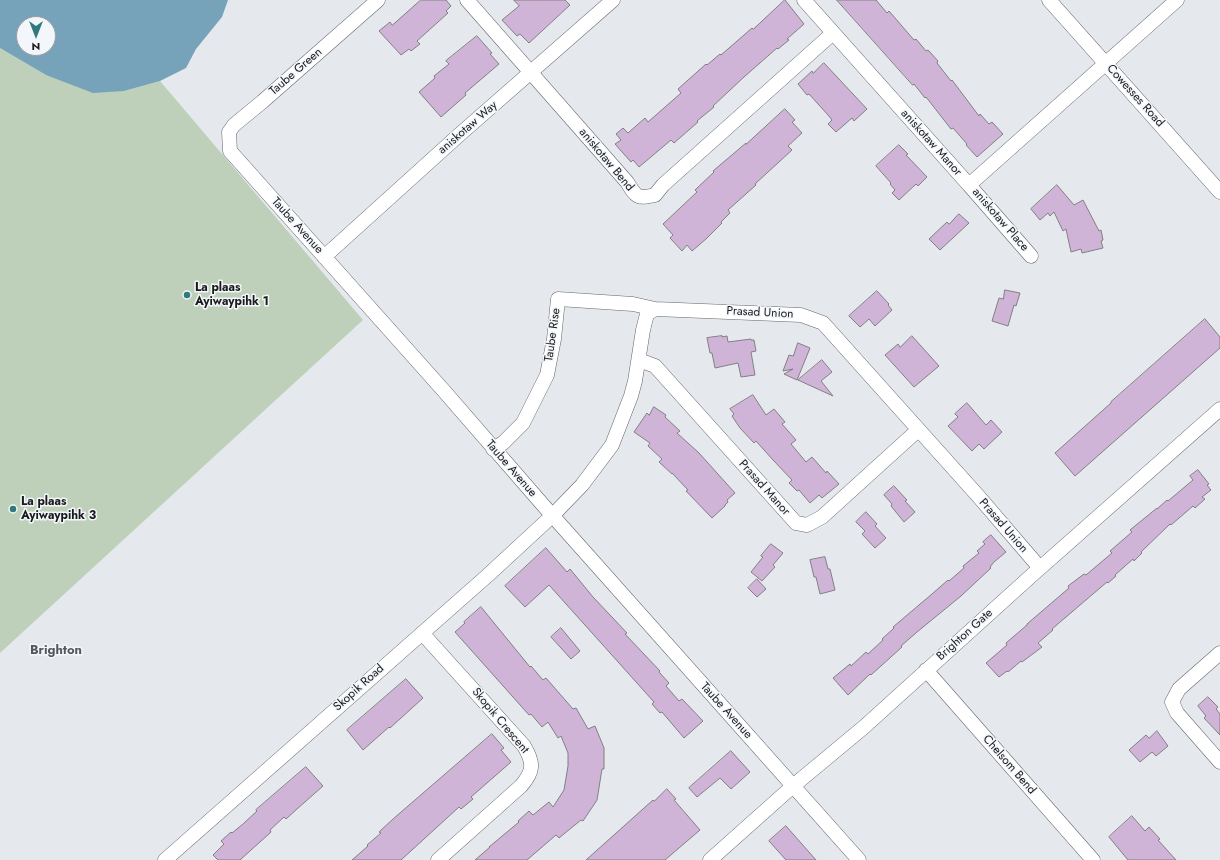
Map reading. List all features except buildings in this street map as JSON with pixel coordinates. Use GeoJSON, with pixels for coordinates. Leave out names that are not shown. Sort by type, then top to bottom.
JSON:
{"type":"FeatureCollection","features":[{"type":"Feature","properties":{"kind":"street","name":"Taube Green"},"geometry":{"type":"LineString","coordinates":[[230,151],[229,132],[234,125],[378,0]]}},
{"type":"Feature","properties":{"kind":"street","name":"aniskotaw Bend"},"geometry":{"type":"LineString","coordinates":[[467,0],[626,182],[635,195],[643,198],[655,195],[663,185],[833,33]]}},
{"type":"Feature","properties":{"kind":"street","name":"aniskotaw Way"},"geometry":{"type":"LineString","coordinates":[[324,257],[459,135],[613,0]]}},
{"type":"Feature","properties":{"kind":"street","name":"aniskotaw Manor"},"geometry":{"type":"LineString","coordinates":[[804,0],[968,185],[1177,0]]}},
{"type":"Feature","properties":{"kind":"street","name":"Cowesses Road"},"geometry":{"type":"LineString","coordinates":[[1049,0],[1220,192]]}},
{"type":"Feature","properties":{"kind":"street","name":"Taube Avenue"},"geometry":{"type":"LineString","coordinates":[[230,151],[444,391],[552,516],[859,860]]}},
{"type":"Feature","properties":{"kind":"street","name":"aniskotaw Place"},"geometry":{"type":"LineString","coordinates":[[968,185],[1031,256]]}},
{"type":"Feature","properties":{"kind":"street","name":"Taube Rise"},"geometry":{"type":"LineString","coordinates":[[493,449],[503,443],[523,422],[547,375],[554,339],[558,299],[633,304],[655,309]]}},
{"type":"Feature","properties":{"kind":"street"},"geometry":{"type":"LineString","coordinates":[[552,516],[582,485],[612,445],[631,396],[647,314],[655,309]]}},
{"type":"Feature","properties":{"kind":"street","name":"Prasad Union"},"geometry":{"type":"LineString","coordinates":[[655,309],[801,315],[822,323],[1040,568]]}},
{"type":"Feature","properties":{"kind":"street","name":"Prasad Manor"},"geometry":{"type":"LineString","coordinates":[[639,360],[655,366],[796,523],[807,525],[822,517],[918,430]]}},
{"type":"Feature","properties":{"kind":"street","name":"Brighton Gate"},"geometry":{"type":"LineString","coordinates":[[710,860],[793,786],[864,727],[1040,568],[1220,409]]}},
{"type":"Feature","properties":{"kind":"street","name":"Skopik Road"},"geometry":{"type":"LineString","coordinates":[[173,858],[552,516]]}},
{"type":"Feature","properties":{"kind":"street","name":"Skopik Crescent"},"geometry":{"type":"LineString","coordinates":[[422,633],[524,746],[531,763],[531,772],[521,786],[438,860]]}},
{"type":"Feature","properties":{"kind":"street"},"geometry":{"type":"LineString","coordinates":[[1220,653],[1179,689],[1172,702],[1177,713],[1220,762]]}},
{"type":"Feature","properties":{"kind":"street","name":"Chelsom Bend"},"geometry":{"type":"LineString","coordinates":[[926,670],[1093,860]]}},
{"type":"Feature","properties":{"kind":"green space"},"geometry":{"type":"Polygon","coordinates":[[[0,48],[46,75],[124,91],[160,81],[363,320],[0,653],[0,48]]]}},
{"type":"Feature","properties":{"kind":"water"},"geometry":{"type":"Polygon","coordinates":[[[0,0],[228,0],[222,17],[196,49],[186,68],[160,81],[124,91],[93,93],[46,75],[0,48],[0,0]]]}},
{"type":"Feature","properties":{"kind":"place","name":"La plaas Ayiwaypihk 1"},"geometry":{"type":"Point","coordinates":[187,295]}},
{"type":"Feature","properties":{"kind":"place","name":"La plaas Ayiwaypihk 3"},"geometry":{"type":"Point","coordinates":[13,509]}},
{"type":"Feature","properties":{"kind":"district","name":"Brighton"},"geometry":{"type":"Point","coordinates":[56,651]}}]}
